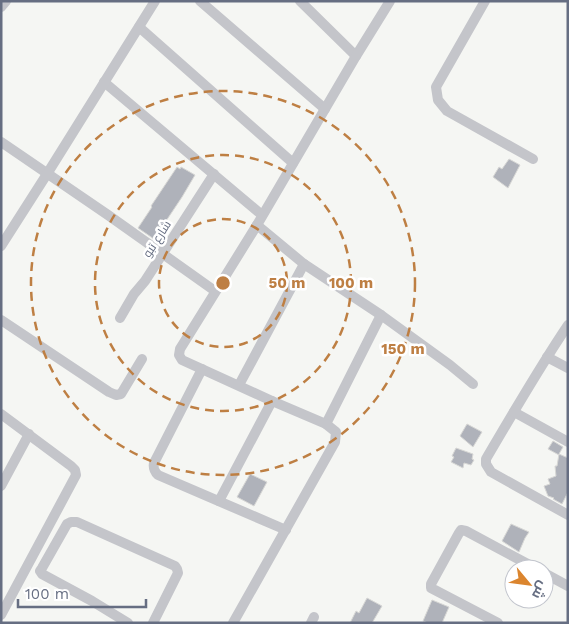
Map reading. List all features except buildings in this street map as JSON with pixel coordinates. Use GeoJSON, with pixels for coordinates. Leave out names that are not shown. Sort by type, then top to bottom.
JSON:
{"type":"FeatureCollection","features":[{"type":"Feature","properties":{"kind":"street"},"geometry":{"type":"LineString","coordinates":[[1,7],[6,1]]}},
{"type":"Feature","properties":{"kind":"street"},"geometry":{"type":"LineString","coordinates":[[1,246],[5,232],[48,174],[155,1]]}},
{"type":"Feature","properties":{"kind":"street"},"geometry":{"type":"LineString","coordinates":[[200,1],[325,109]]}},
{"type":"Feature","properties":{"kind":"street"},"geometry":{"type":"LineString","coordinates":[[300,1],[356,56]]}},
{"type":"Feature","properties":{"kind":"street"},"geometry":{"type":"LineString","coordinates":[[233,623],[336,442],[336,432],[326,424],[182,360],[179,355],[180,349],[390,1]]}},
{"type":"Feature","properties":{"kind":"street"},"geometry":{"type":"LineString","coordinates":[[486,1],[436,87],[438,100],[447,111],[533,159]]}},
{"type":"Feature","properties":{"kind":"street"},"geometry":{"type":"LineString","coordinates":[[139,26],[293,163]]}},
{"type":"Feature","properties":{"kind":"street"},"geometry":{"type":"LineString","coordinates":[[104,82],[214,174],[304,264],[381,315],[473,384]]}},
{"type":"Feature","properties":{"kind":"street"},"geometry":{"type":"LineString","coordinates":[[1,142],[215,291]]}},
{"type":"Feature","properties":{"kind":"street","name":"شارع تبو"},"geometry":{"type":"LineString","coordinates":[[120,318],[214,174]]}},
{"type":"Feature","properties":{"kind":"street"},"geometry":{"type":"LineString","coordinates":[[239,385],[304,264]]}},
{"type":"Feature","properties":{"kind":"street"},"geometry":{"type":"LineString","coordinates":[[326,424],[381,315]]}},
{"type":"Feature","properties":{"kind":"street"},"geometry":{"type":"LineString","coordinates":[[1,320],[109,392],[116,394],[121,394],[142,359]]}},
{"type":"Feature","properties":{"kind":"street"},"geometry":{"type":"LineString","coordinates":[[568,325],[486,459],[486,464],[491,472],[568,515]]}},
{"type":"Feature","properties":{"kind":"street"},"geometry":{"type":"LineString","coordinates":[[547,357],[568,368]]}},
{"type":"Feature","properties":{"kind":"street"},"geometry":{"type":"LineString","coordinates":[[202,369],[153,467],[155,472],[158,475],[286,530]]}},
{"type":"Feature","properties":{"kind":"street"},"geometry":{"type":"LineString","coordinates":[[219,500],[272,401]]}},
{"type":"Feature","properties":{"kind":"street"},"geometry":{"type":"LineString","coordinates":[[514,412],[568,442]]}},
{"type":"Feature","properties":{"kind":"street"},"geometry":{"type":"LineString","coordinates":[[1,414],[75,470],[76,475],[1,614]]}},
{"type":"Feature","properties":{"kind":"street"},"geometry":{"type":"LineString","coordinates":[[1,486],[29,434]]}},
{"type":"Feature","properties":{"kind":"street"},"geometry":{"type":"LineString","coordinates":[[128,623],[40,572],[66,524],[77,522],[175,566],[178,573],[152,623]]}},
{"type":"Feature","properties":{"kind":"street"},"geometry":{"type":"LineString","coordinates":[[498,623],[431,588],[431,584],[461,530],[466,530],[519,559]]}},
{"type":"Feature","properties":{"kind":"street"},"geometry":{"type":"LineString","coordinates":[[554,578],[568,586]]}},
{"type":"Feature","properties":{"kind":"street"},"geometry":{"type":"LineString","coordinates":[[1,591],[11,597]]}}]}
